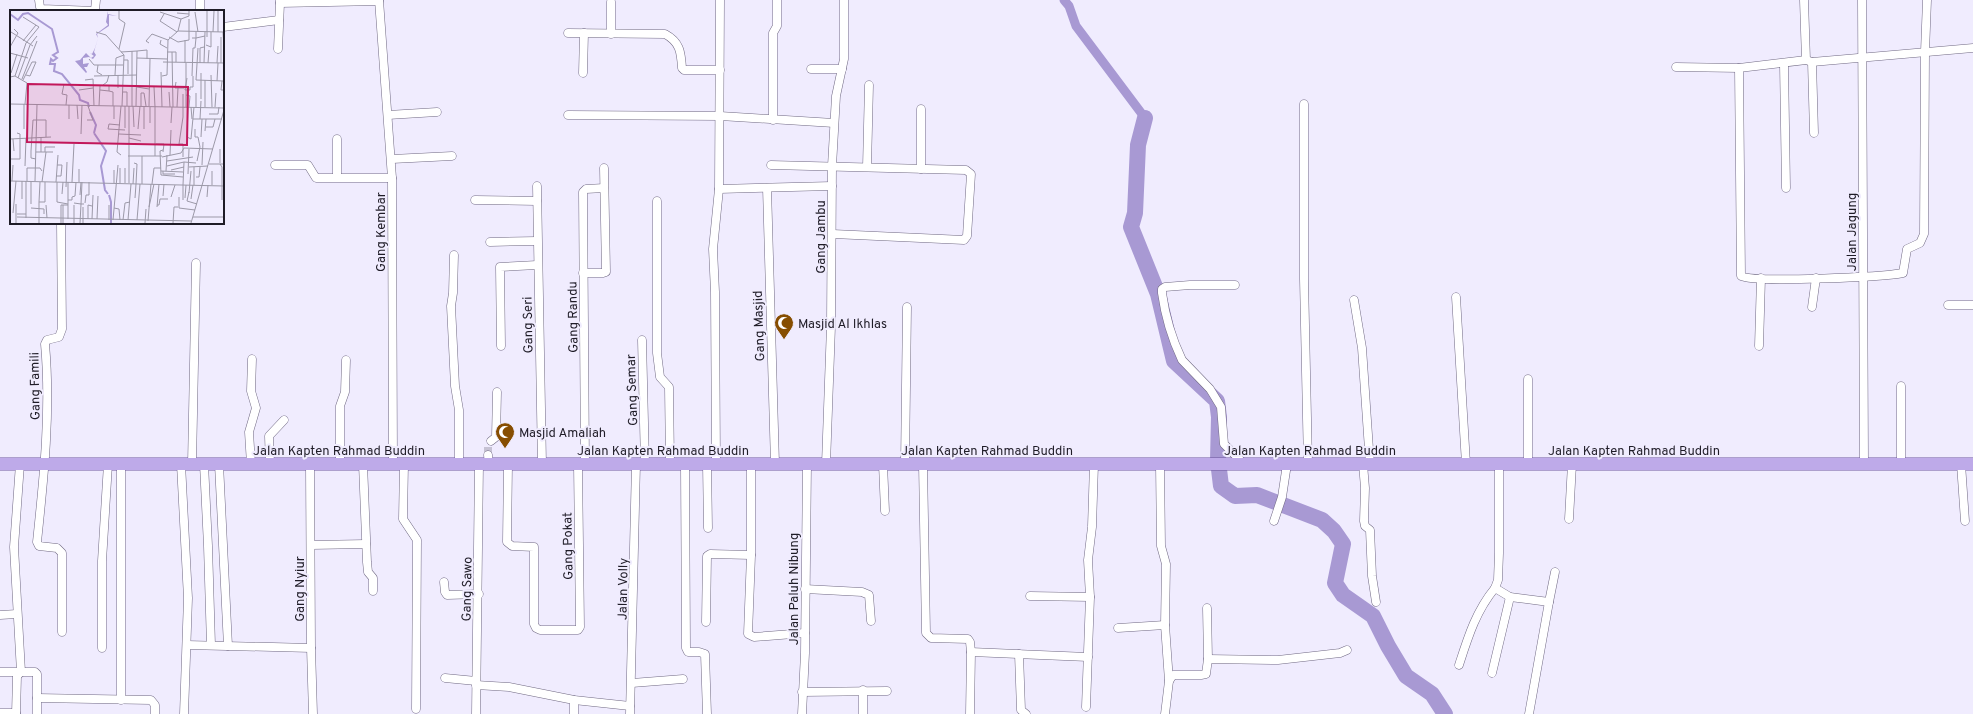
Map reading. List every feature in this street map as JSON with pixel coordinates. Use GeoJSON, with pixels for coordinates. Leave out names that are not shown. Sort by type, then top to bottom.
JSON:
{"type":"FeatureCollection","features":[{"type":"Feature","properties":{"kind":"main road","name":"Jalan Kapten Rahmad Buddin"},"geometry":{"type":"LineString","coordinates":[[0,464],[459,464],[485,461],[508,464],[1967,464]]}},
{"type":"Feature","properties":{"kind":"street"},"geometry":{"type":"LineString","coordinates":[[39,0],[40,7],[42,9],[68,10]]}},
{"type":"Feature","properties":{"kind":"street"},"geometry":{"type":"LineString","coordinates":[[95,10],[96,0]]}},
{"type":"Feature","properties":{"kind":"street"},"geometry":{"type":"LineString","coordinates":[[708,528],[715,292],[713,256],[719,189],[720,0]]}},
{"type":"Feature","properties":{"kind":"street"},"geometry":{"type":"LineString","coordinates":[[773,120],[773,33],[777,26],[777,0]]}},
{"type":"Feature","properties":{"kind":"street","name":"Gang Jambu"},"geometry":{"type":"LineString","coordinates":[[826,464],[833,234],[832,166],[836,96],[842,69],[844,0]]}},
{"type":"Feature","properties":{"kind":"street"},"geometry":{"type":"LineString","coordinates":[[1804,0],[1814,133]]}},
{"type":"Feature","properties":{"kind":"street","name":"Jalan Jagung"},"geometry":{"type":"LineString","coordinates":[[1862,0],[1864,464]]}},
{"type":"Feature","properties":{"kind":"street"},"geometry":{"type":"LineString","coordinates":[[1739,68],[1741,276],[1762,278],[1816,278],[1903,273],[1907,249],[1920,243],[1924,234],[1925,52],[1927,0]]}},
{"type":"Feature","properties":{"kind":"street"},"geometry":{"type":"LineString","coordinates":[[278,49],[280,1],[379,1]]}},
{"type":"Feature","properties":{"kind":"street","name":"Gang Kembar"},"geometry":{"type":"LineString","coordinates":[[379,1],[392,159],[398,464],[403,519],[417,540],[416,709]]}},
{"type":"Feature","properties":{"kind":"street"},"geometry":{"type":"LineString","coordinates":[[611,2],[611,34]]}},
{"type":"Feature","properties":{"kind":"street"},"geometry":{"type":"LineString","coordinates":[[224,27],[279,20]]}},
{"type":"Feature","properties":{"kind":"street"},"geometry":{"type":"LineString","coordinates":[[568,33],[665,34],[676,42],[681,50],[682,68],[684,70],[720,70]]}},
{"type":"Feature","properties":{"kind":"street"},"geometry":{"type":"LineString","coordinates":[[583,73],[584,33]]}},
{"type":"Feature","properties":{"kind":"street"},"geometry":{"type":"LineString","coordinates":[[1676,67],[1739,68],[1973,48]]}},
{"type":"Feature","properties":{"kind":"street"},"geometry":{"type":"LineString","coordinates":[[1784,64],[1786,188]]}},
{"type":"Feature","properties":{"kind":"street"},"geometry":{"type":"LineString","coordinates":[[811,69],[842,69]]}},
{"type":"Feature","properties":{"kind":"street"},"geometry":{"type":"LineString","coordinates":[[867,167],[868,85]]}},
{"type":"Feature","properties":{"kind":"street"},"geometry":{"type":"LineString","coordinates":[[1304,104],[1304,278],[1308,464]]}},
{"type":"Feature","properties":{"kind":"street"},"geometry":{"type":"LineString","coordinates":[[920,109],[921,169]]}},
{"type":"Feature","properties":{"kind":"street"},"geometry":{"type":"LineString","coordinates":[[388,114],[437,112]]}},
{"type":"Feature","properties":{"kind":"street"},"geometry":{"type":"LineString","coordinates":[[568,115],[605,114],[720,116],[834,123]]}},
{"type":"Feature","properties":{"kind":"street"},"geometry":{"type":"LineString","coordinates":[[337,139],[337,176]]}},
{"type":"Feature","properties":{"kind":"street"},"geometry":{"type":"LineString","coordinates":[[392,159],[452,156]]}},
{"type":"Feature","properties":{"kind":"street"},"geometry":{"type":"LineString","coordinates":[[275,165],[308,165],[315,177],[337,176],[392,178]]}},
{"type":"Feature","properties":{"kind":"street"},"geometry":{"type":"LineString","coordinates":[[771,165],[966,170],[971,174],[967,236],[964,240],[833,234]]}},
{"type":"Feature","properties":{"kind":"street"},"geometry":{"type":"LineString","coordinates":[[584,273],[606,272],[604,168]]}},
{"type":"Feature","properties":{"kind":"street","name":"Gang Seri"},"geometry":{"type":"LineString","coordinates":[[537,186],[537,265],[542,464]]}},
{"type":"Feature","properties":{"kind":"street"},"geometry":{"type":"LineString","coordinates":[[719,189],[832,186]]}},
{"type":"Feature","properties":{"kind":"street","name":"Gang Randu"},"geometry":{"type":"LineString","coordinates":[[582,464],[584,273],[583,192],[586,189],[604,188]]}},
{"type":"Feature","properties":{"kind":"street","name":"Gang Masjid"},"geometry":{"type":"LineString","coordinates":[[767,188],[775,464]]}},
{"type":"Feature","properties":{"kind":"street"},"geometry":{"type":"LineString","coordinates":[[475,200],[537,201]]}},
{"type":"Feature","properties":{"kind":"street"},"geometry":{"type":"LineString","coordinates":[[657,201],[655,291],[657,353],[660,377],[669,387],[670,464]]}},
{"type":"Feature","properties":{"kind":"street","name":"Gang Famili"},"geometry":{"type":"LineString","coordinates":[[45,464],[47,401],[45,344],[47,340],[55,339],[61,334],[61,224]]}},
{"type":"Feature","properties":{"kind":"street"},"geometry":{"type":"LineString","coordinates":[[490,242],[537,241]]}},
{"type":"Feature","properties":{"kind":"street"},"geometry":{"type":"LineString","coordinates":[[454,255],[453,293],[451,306],[455,386],[459,410],[459,464]]}},
{"type":"Feature","properties":{"kind":"street"},"geometry":{"type":"LineString","coordinates":[[184,714],[187,645],[187,558],[192,464],[196,263]]}},
{"type":"Feature","properties":{"kind":"street"},"geometry":{"type":"LineString","coordinates":[[500,346],[500,268],[537,265]]}},
{"type":"Feature","properties":{"kind":"street"},"geometry":{"type":"LineString","coordinates":[[1759,346],[1762,278]]}},
{"type":"Feature","properties":{"kind":"street"},"geometry":{"type":"LineString","coordinates":[[1812,307],[1816,278]]}},
{"type":"Feature","properties":{"kind":"street"},"geometry":{"type":"LineString","coordinates":[[1235,285],[1190,285],[1165,287],[1162,293],[1172,337],[1182,360],[1214,395],[1222,410],[1224,444],[1244,464]]}},
{"type":"Feature","properties":{"kind":"street"},"geometry":{"type":"LineString","coordinates":[[1456,297],[1466,464]]}},
{"type":"Feature","properties":{"kind":"street"},"geometry":{"type":"LineString","coordinates":[[1354,300],[1362,348],[1366,464],[1364,521],[1365,526],[1370,530],[1372,576],[1376,602]]}},
{"type":"Feature","properties":{"kind":"street"},"geometry":{"type":"LineString","coordinates":[[1948,305],[1973,305]]}},
{"type":"Feature","properties":{"kind":"street"},"geometry":{"type":"LineString","coordinates":[[905,464],[907,307]]}},
{"type":"Feature","properties":{"kind":"street","name":"Gang Semar"},"geometry":{"type":"LineString","coordinates":[[641,464],[642,340]]}},
{"type":"Feature","properties":{"kind":"street"},"geometry":{"type":"LineString","coordinates":[[251,464],[249,432],[256,408],[251,391],[252,359]]}},
{"type":"Feature","properties":{"kind":"street"},"geometry":{"type":"LineString","coordinates":[[340,464],[340,406],[345,392],[346,360]]}},
{"type":"Feature","properties":{"kind":"street"},"geometry":{"type":"LineString","coordinates":[[1528,379],[1528,464]]}},
{"type":"Feature","properties":{"kind":"street"},"geometry":{"type":"LineString","coordinates":[[1901,386],[1901,464]]}},
{"type":"Feature","properties":{"kind":"street"},"geometry":{"type":"LineString","coordinates":[[492,442],[496,437],[497,392]]}},
{"type":"Feature","properties":{"kind":"street"},"geometry":{"type":"LineString","coordinates":[[270,464],[269,436],[284,420]]}},
{"type":"Feature","properties":{"kind":"street","name":"Gang Sawo"},"geometry":{"type":"LineString","coordinates":[[476,714],[478,594],[485,461]]}},
{"type":"Feature","properties":{"kind":"street"},"geometry":{"type":"LineString","coordinates":[[0,713],[16,713],[17,676],[21,672],[14,547],[20,464]]}},
{"type":"Feature","properties":{"kind":"street"},"geometry":{"type":"LineString","coordinates":[[45,464],[37,542],[39,546],[57,548],[62,553],[62,632]]}},
{"type":"Feature","properties":{"kind":"street"},"geometry":{"type":"LineString","coordinates":[[102,648],[102,561],[108,464]]}},
{"type":"Feature","properties":{"kind":"street"},"geometry":{"type":"LineString","coordinates":[[121,464],[121,700]]}},
{"type":"Feature","properties":{"kind":"street"},"geometry":{"type":"LineString","coordinates":[[192,464],[208,546],[211,645]]}},
{"type":"Feature","properties":{"kind":"street"},"geometry":{"type":"LineString","coordinates":[[219,464],[228,646]]}},
{"type":"Feature","properties":{"kind":"street","name":"Gang Nyiur"},"geometry":{"type":"LineString","coordinates":[[310,464],[311,648],[313,714]]}},
{"type":"Feature","properties":{"kind":"street"},"geometry":{"type":"LineString","coordinates":[[363,464],[367,568],[373,578],[373,591]]}},
{"type":"Feature","properties":{"kind":"street","name":"Gang Pokat"},"geometry":{"type":"LineString","coordinates":[[508,464],[507,542],[512,546],[534,547],[535,626],[540,630],[580,628],[582,464]]}},
{"type":"Feature","properties":{"kind":"street","name":"Jalan Volly"},"geometry":{"type":"LineString","coordinates":[[630,710],[641,464]]}},
{"type":"Feature","properties":{"kind":"street"},"geometry":{"type":"LineString","coordinates":[[685,464],[686,648],[688,652],[699,652],[705,654],[707,714]]}},
{"type":"Feature","properties":{"kind":"street"},"geometry":{"type":"LineString","coordinates":[[751,464],[751,555],[748,634],[754,637],[805,636]]}},
{"type":"Feature","properties":{"kind":"street","name":"Jalan Paluh Nibung"},"geometry":{"type":"LineString","coordinates":[[802,714],[805,653],[806,464]]}},
{"type":"Feature","properties":{"kind":"street"},"geometry":{"type":"LineString","coordinates":[[883,464],[885,511]]}},
{"type":"Feature","properties":{"kind":"street"},"geometry":{"type":"LineString","coordinates":[[923,464],[926,633],[931,638],[968,639],[970,642],[970,714]]}},
{"type":"Feature","properties":{"kind":"street"},"geometry":{"type":"LineString","coordinates":[[1086,707],[1090,597],[1088,560],[1092,527],[1094,464]]}},
{"type":"Feature","properties":{"kind":"street"},"geometry":{"type":"LineString","coordinates":[[1160,464],[1161,546],[1166,564],[1165,625],[1169,681],[1165,714]]}},
{"type":"Feature","properties":{"kind":"street"},"geometry":{"type":"LineString","coordinates":[[1274,521],[1277,508],[1282,497],[1287,464]]}},
{"type":"Feature","properties":{"kind":"street"},"geometry":{"type":"LineString","coordinates":[[1459,665],[1468,635],[1484,602],[1495,588],[1498,580],[1499,464]]}},
{"type":"Feature","properties":{"kind":"street"},"geometry":{"type":"LineString","coordinates":[[1568,519],[1572,464]]}},
{"type":"Feature","properties":{"kind":"street"},"geometry":{"type":"LineString","coordinates":[[1965,521],[1967,464]]}},
{"type":"Feature","properties":{"kind":"street"},"geometry":{"type":"LineString","coordinates":[[311,545],[366,544]]}},
{"type":"Feature","properties":{"kind":"street"},"geometry":{"type":"LineString","coordinates":[[706,622],[706,556],[710,554],[751,555]]}},
{"type":"Feature","properties":{"kind":"street"},"geometry":{"type":"LineString","coordinates":[[1530,714],[1555,572]]}},
{"type":"Feature","properties":{"kind":"street"},"geometry":{"type":"LineString","coordinates":[[444,582],[445,592],[447,595],[478,594]]}},
{"type":"Feature","properties":{"kind":"street"},"geometry":{"type":"LineString","coordinates":[[1495,588],[1510,596],[1549,602]]}},
{"type":"Feature","properties":{"kind":"street"},"geometry":{"type":"LineString","coordinates":[[805,589],[862,592],[869,594],[871,621]]}},
{"type":"Feature","properties":{"kind":"street"},"geometry":{"type":"LineString","coordinates":[[1030,596],[1090,597]]}},
{"type":"Feature","properties":{"kind":"street"},"geometry":{"type":"LineString","coordinates":[[1492,674],[1510,596]]}},
{"type":"Feature","properties":{"kind":"street"},"geometry":{"type":"LineString","coordinates":[[1169,681],[1173,675],[1206,674],[1208,659],[1207,608]]}},
{"type":"Feature","properties":{"kind":"street"},"geometry":{"type":"LineString","coordinates":[[0,615],[17,614]]}},
{"type":"Feature","properties":{"kind":"street"},"geometry":{"type":"LineString","coordinates":[[1118,628],[1165,625]]}},
{"type":"Feature","properties":{"kind":"street"},"geometry":{"type":"LineString","coordinates":[[187,645],[311,648]]}},
{"type":"Feature","properties":{"kind":"street"},"geometry":{"type":"LineString","coordinates":[[1208,659],[1278,660],[1340,653],[1347,650]]}},
{"type":"Feature","properties":{"kind":"street"},"geometry":{"type":"LineString","coordinates":[[971,652],[1088,657]]}},
{"type":"Feature","properties":{"kind":"street"},"geometry":{"type":"LineString","coordinates":[[1019,654],[1021,710],[1026,714]]}},
{"type":"Feature","properties":{"kind":"street"},"geometry":{"type":"LineString","coordinates":[[0,672],[36,672],[37,714]]}},
{"type":"Feature","properties":{"kind":"street"},"geometry":{"type":"LineString","coordinates":[[445,678],[509,687],[630,710]]}},
{"type":"Feature","properties":{"kind":"street"},"geometry":{"type":"LineString","coordinates":[[632,683],[683,678]]}},
{"type":"Feature","properties":{"kind":"street"},"geometry":{"type":"LineString","coordinates":[[802,692],[863,690],[887,691]]}},
{"type":"Feature","properties":{"kind":"street"},"geometry":{"type":"LineString","coordinates":[[863,690],[863,714]]}},
{"type":"Feature","properties":{"kind":"street"},"geometry":{"type":"LineString","coordinates":[[37,698],[151,700],[155,706],[154,714]]}},
{"type":"Feature","properties":{"kind":"street"},"geometry":{"type":"LineString","coordinates":[[574,700],[574,714]]}},
{"type":"Feature","properties":{"kind":"waterway"},"geometry":{"type":"LineString","coordinates":[[1064,0],[1069,6],[1076,26],[1145,118]]}},
{"type":"Feature","properties":{"kind":"waterway"},"geometry":{"type":"LineString","coordinates":[[1145,118],[1138,145],[1135,213],[1131,227],[1158,294],[1174,361],[1217,401],[1219,417],[1218,461],[1221,486],[1235,496],[1257,495],[1322,520],[1334,531],[1343,544],[1335,583],[1343,595],[1373,616],[1388,646],[1406,676],[1432,694],[1445,714]]}},
{"type":"Feature","properties":{"kind":"tunnel"},"geometry":{"type":"LineString","coordinates":[[488,455],[488,444],[491,441]]}},
{"type":"Feature","properties":{"kind":"place","name":"Masjid Al Ikhlas"},"geometry":{"type":"Point","coordinates":[784,340]}},
{"type":"Feature","properties":{"kind":"place","name":"Masjid Amaliah"},"geometry":{"type":"Point","coordinates":[505,449]}}]}
